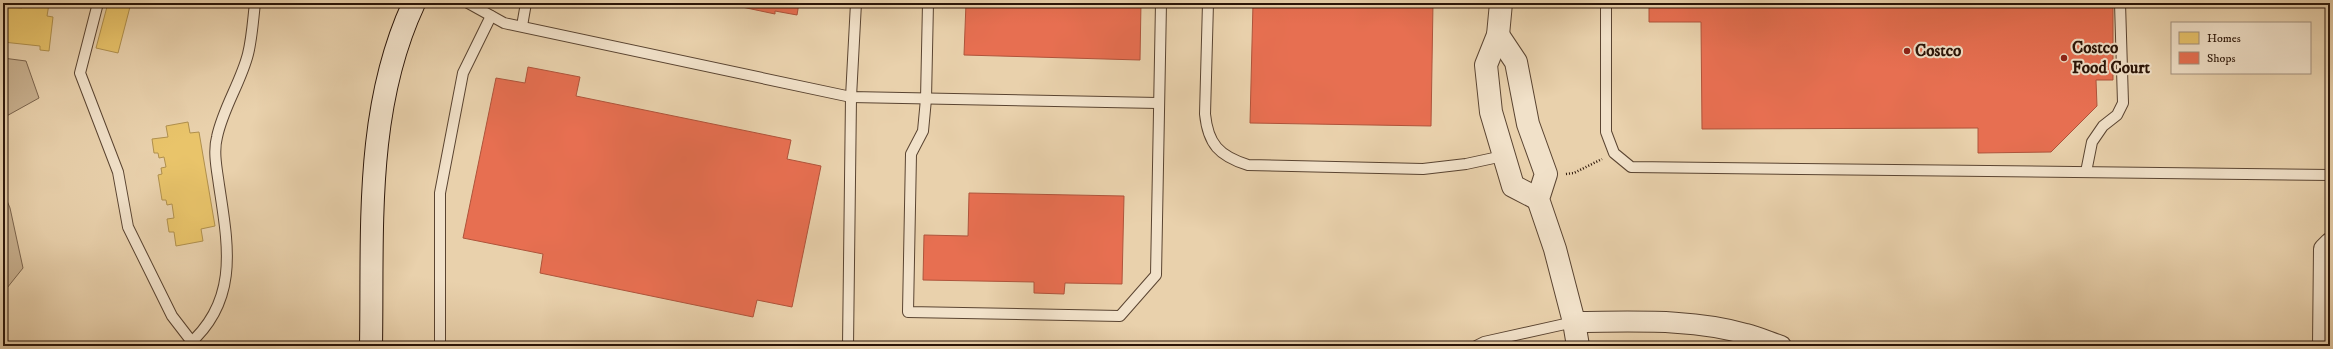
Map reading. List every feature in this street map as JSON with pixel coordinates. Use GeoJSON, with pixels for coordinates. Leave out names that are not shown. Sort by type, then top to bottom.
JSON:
{"type":"FeatureCollection","features":[{"type":"Feature","properties":{"kind":"street"},"geometry":{"type":"LineString","coordinates":[[371,346],[373,190],[377,133],[397,48],[414,3]]}},
{"type":"Feature","properties":{"kind":"street"},"geometry":{"type":"LineString","coordinates":[[1501,3],[1498,35],[1486,65],[1491,112],[1513,186],[1538,199]]}},
{"type":"Feature","properties":{"kind":"street"},"geometry":{"type":"LineString","coordinates":[[1498,35],[1516,62],[1528,124],[1546,174],[1538,199],[1555,249],[1574,322],[1578,346]]}},
{"type":"Feature","properties":{"kind":"street"},"geometry":{"type":"LineString","coordinates":[[2323,346],[2324,249],[2330,243]]}},
{"type":"Feature","properties":{"kind":"street"},"geometry":{"type":"LineString","coordinates":[[1574,322],[1665,323],[1706,327],[1745,334],[1781,346]]}},
{"type":"Feature","properties":{"kind":"lane"},"geometry":{"type":"LineString","coordinates":[[98,3],[80,73],[118,172],[128,227],[172,316],[189,344],[210,320],[222,294],[228,265],[228,248],[216,162],[217,137],[248,54],[255,3]]}},
{"type":"Feature","properties":{"kind":"lane"},"geometry":{"type":"LineString","coordinates":[[468,3],[504,23],[851,97],[1158,103]]}},
{"type":"Feature","properties":{"kind":"lane"},"geometry":{"type":"LineString","coordinates":[[522,26],[526,3]]}},
{"type":"Feature","properties":{"kind":"lane"},"geometry":{"type":"LineString","coordinates":[[848,346],[851,97],[856,3]]}},
{"type":"Feature","properties":{"kind":"lane"},"geometry":{"type":"LineString","coordinates":[[928,3],[926,99],[923,132],[910,154],[908,312],[1120,316],[1156,275],[1160,3]]}},
{"type":"Feature","properties":{"kind":"lane"},"geometry":{"type":"LineString","coordinates":[[1208,3],[1207,130],[1214,144],[1222,153],[1234,161],[1248,165],[1423,169],[1466,164],[1503,156]]}},
{"type":"Feature","properties":{"kind":"lane"},"geometry":{"type":"LineString","coordinates":[[1606,3],[1606,132],[1614,153],[1631,167],[2330,175]]}},
{"type":"Feature","properties":{"kind":"lane"},"geometry":{"type":"LineString","coordinates":[[2086,172],[2092,142],[2104,126],[2117,115],[2123,103],[2120,3]]}},
{"type":"Feature","properties":{"kind":"lane"},"geometry":{"type":"LineString","coordinates":[[440,346],[440,193],[463,73],[491,16]]}},
{"type":"Feature","properties":{"kind":"lane"},"geometry":{"type":"LineString","coordinates":[[1476,346],[1484,342],[1574,322]]}},
{"type":"Feature","properties":{"kind":"path"},"geometry":{"type":"LineString","coordinates":[[1574,173],[1589,166]]}},
{"type":"Feature","properties":{"kind":"shaded area"},"geometry":{"type":"Polygon","coordinates":[[[3,58],[26,61],[39,98],[3,118],[3,58]]]}},
{"type":"Feature","properties":{"kind":"shaded area"},"geometry":{"type":"Polygon","coordinates":[[[3,191],[10,208],[23,268],[3,293],[3,191]]]}},
{"type":"Feature","properties":{"kind":"building: Homes"},"geometry":{"type":"Polygon","coordinates":[[[23,3],[49,4],[47,16],[53,17],[49,51],[40,50],[40,46],[3,42],[3,6],[22,8],[23,3]]]}},
{"type":"Feature","properties":{"kind":"building: Homes"},"geometry":{"type":"Polygon","coordinates":[[[108,3],[131,3],[118,53],[96,48],[108,3]]]}},
{"type":"Feature","properties":{"kind":"building: Homes"},"geometry":{"type":"Polygon","coordinates":[[[188,122],[190,133],[199,132],[215,226],[201,229],[203,241],[176,246],[174,232],[169,232],[167,219],[174,218],[172,204],[167,205],[166,200],[162,200],[158,175],[162,174],[161,168],[166,167],[164,157],[159,158],[158,153],[154,153],[152,139],[168,137],[166,126],[188,122]]]}},
{"type":"Feature","properties":{"kind":"building: Shops"},"geometry":{"type":"Polygon","coordinates":[[[723,3],[799,3],[797,15],[775,11],[775,14],[723,3]]]}},
{"type":"Feature","properties":{"kind":"building: Shops"},"geometry":{"type":"Polygon","coordinates":[[[966,3],[1141,3],[1140,60],[964,55],[966,3]]]}},
{"type":"Feature","properties":{"kind":"building: Shops"},"geometry":{"type":"Polygon","coordinates":[[[1253,3],[1433,3],[1431,126],[1250,123],[1253,3]]]}},
{"type":"Feature","properties":{"kind":"building: Shops","name":"Costco"},"geometry":{"type":"Polygon","coordinates":[[[1649,3],[2113,3],[2113,80],[2096,80],[2097,106],[2051,152],[1978,153],[1978,128],[1702,129],[1701,22],[1649,22],[1649,3]]]}},
{"type":"Feature","properties":{"kind":"building: Shops"},"geometry":{"type":"Polygon","coordinates":[[[528,67],[580,77],[576,96],[791,140],[787,159],[821,166],[792,307],[757,300],[753,317],[540,273],[543,254],[463,238],[496,78],[525,83],[528,67]]]}},
{"type":"Feature","properties":{"kind":"building: Shops"},"geometry":{"type":"Polygon","coordinates":[[[969,193],[1124,196],[1122,284],[1065,283],[1064,294],[1034,293],[1034,282],[923,280],[924,235],[968,236],[969,193]]]}},
{"type":"Feature","properties":{"kind":"place","name":"Costco"},"geometry":{"type":"Point","coordinates":[1907,51]}},
{"type":"Feature","properties":{"kind":"place","name":"Costco Food Court"},"geometry":{"type":"Point","coordinates":[2064,58]}}]}
